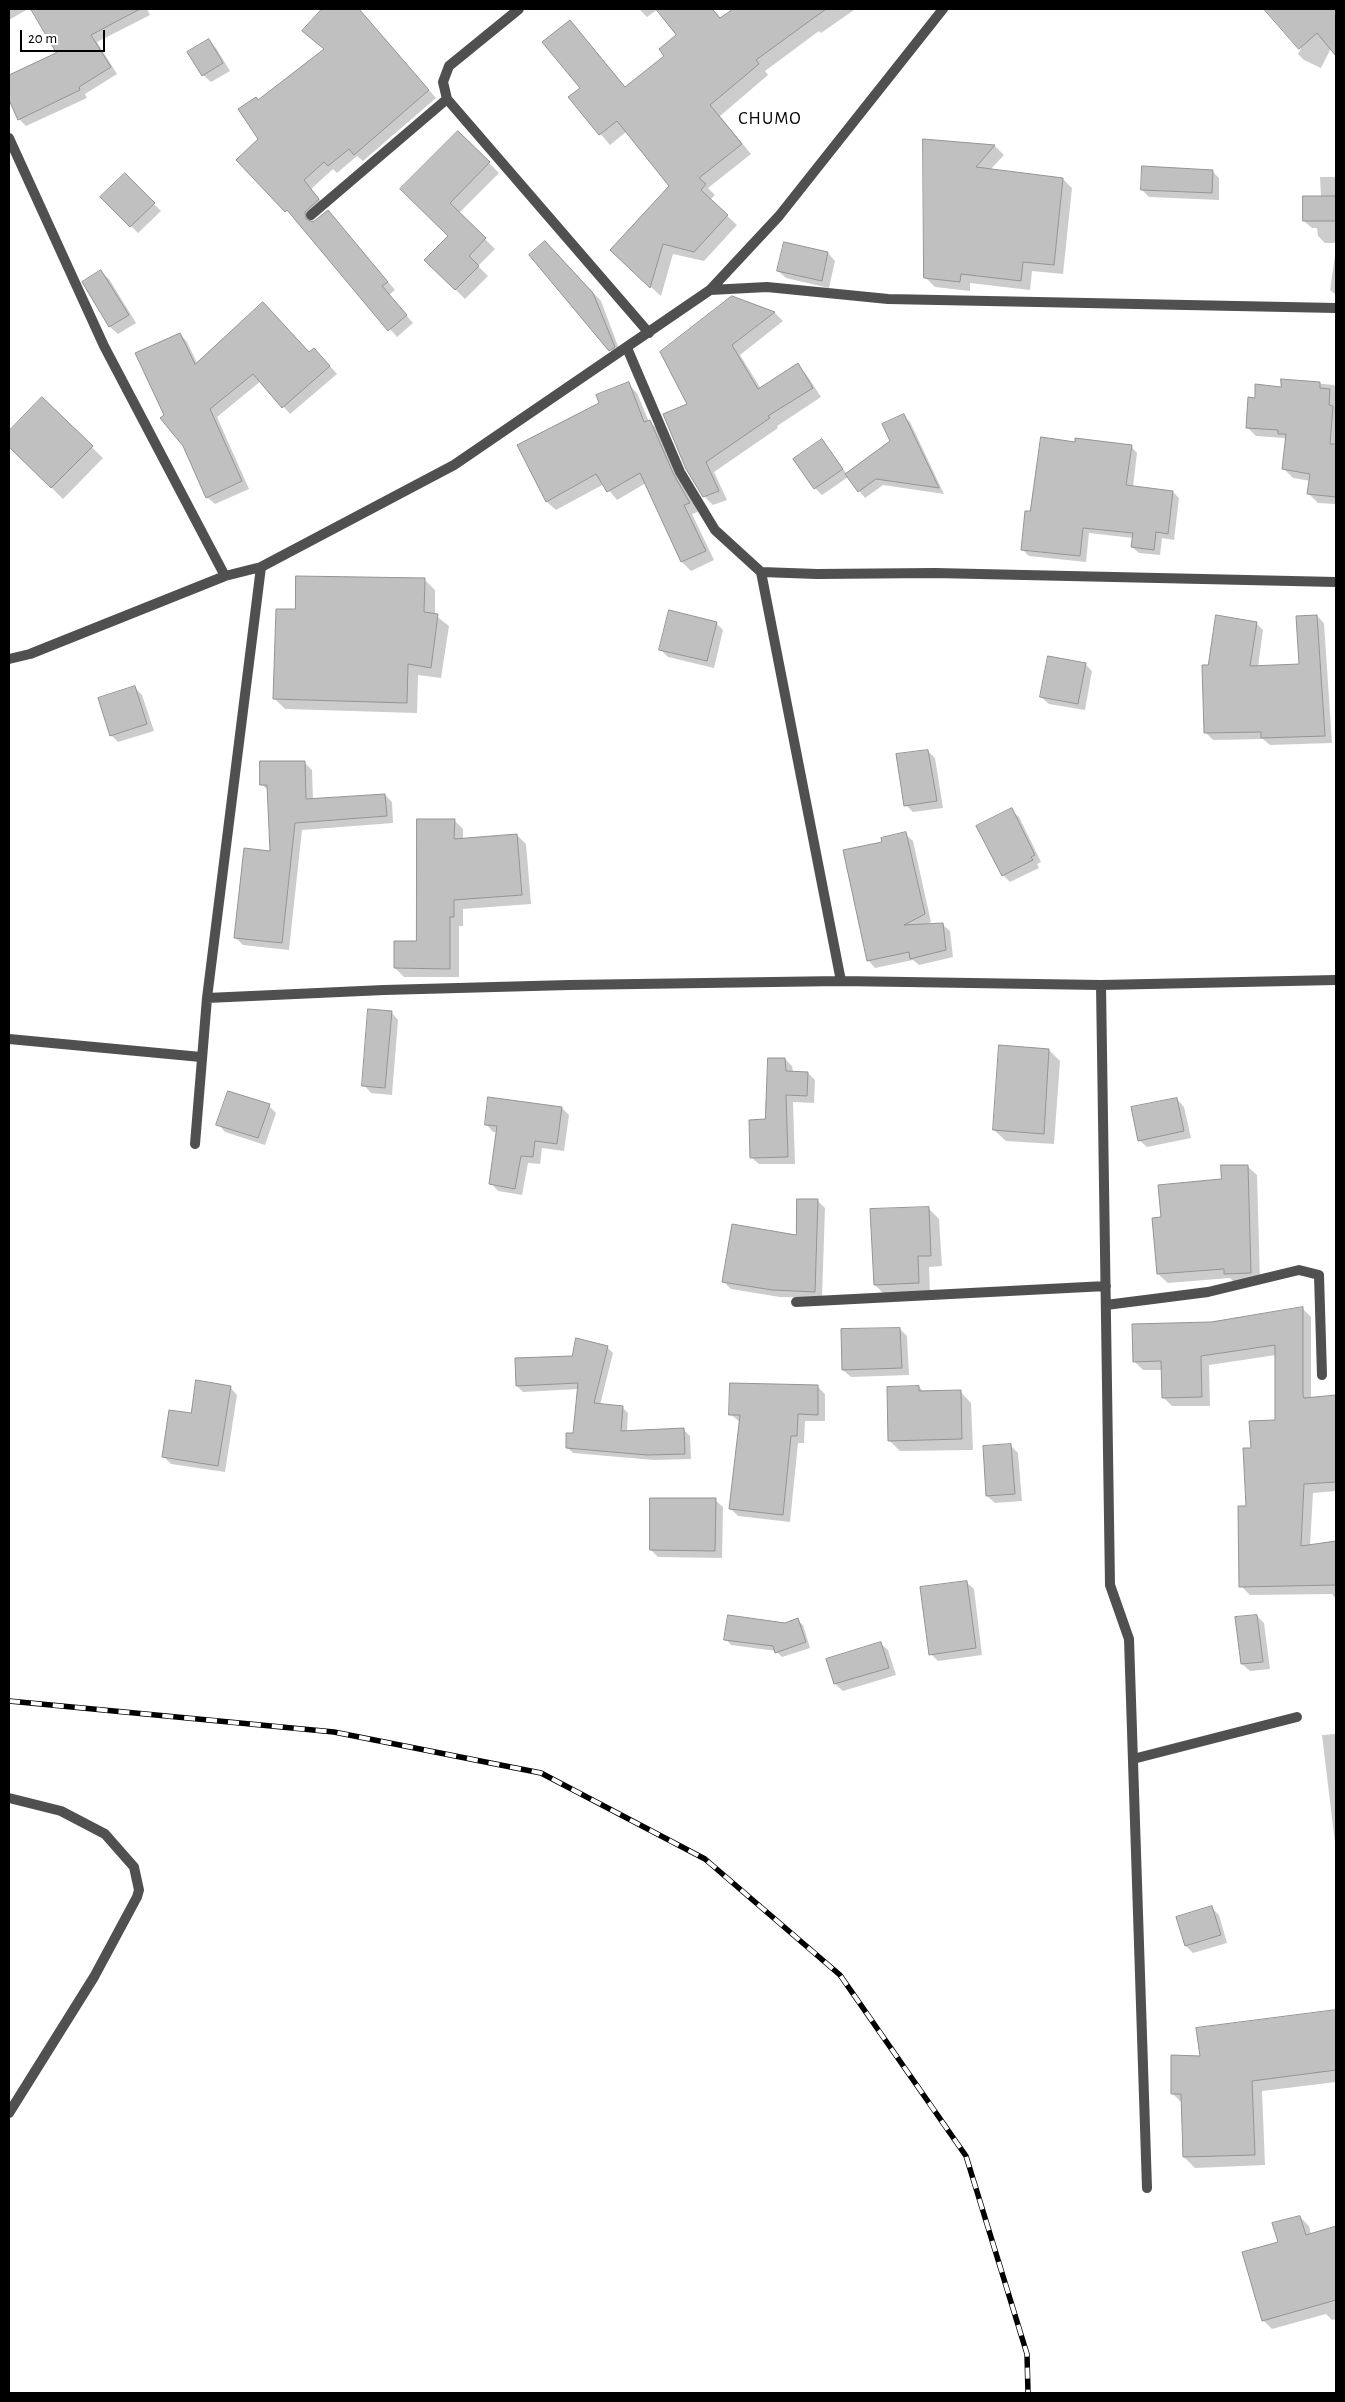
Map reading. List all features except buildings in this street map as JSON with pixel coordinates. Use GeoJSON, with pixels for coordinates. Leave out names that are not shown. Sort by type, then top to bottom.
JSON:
{"type":"FeatureCollection","features":[{"type":"Feature","properties":{"kind":"street"},"geometry":{"type":"LineString","coordinates":[[519,9],[449,66],[443,82],[447,99],[649,332]]}},
{"type":"Feature","properties":{"kind":"street"},"geometry":{"type":"LineString","coordinates":[[9,658],[30,654],[225,576],[260,567],[454,464],[627,348],[710,290],[780,216],[943,9]]}},
{"type":"Feature","properties":{"kind":"street"},"geometry":{"type":"LineString","coordinates":[[311,215],[447,99]]}},
{"type":"Feature","properties":{"kind":"street"},"geometry":{"type":"LineString","coordinates":[[9,138],[104,346],[225,576]]}},
{"type":"Feature","properties":{"kind":"street"},"geometry":{"type":"LineString","coordinates":[[710,290],[767,287],[888,299],[1336,308]]}},
{"type":"Feature","properties":{"kind":"street"},"geometry":{"type":"LineString","coordinates":[[627,348],[680,472],[715,530],[761,572],[841,981]]}},
{"type":"Feature","properties":{"kind":"street"},"geometry":{"type":"LineString","coordinates":[[195,1144],[207,998],[260,567]]}},
{"type":"Feature","properties":{"kind":"street"},"geometry":{"type":"LineString","coordinates":[[761,572],[817,574],[935,573],[1336,582]]}},
{"type":"Feature","properties":{"kind":"street"},"geometry":{"type":"LineString","coordinates":[[207,998],[384,990],[841,981],[1101,986],[1336,980]]}},
{"type":"Feature","properties":{"kind":"street"},"geometry":{"type":"LineString","coordinates":[[1101,986],[1110,1585],[1129,1638],[1147,2188]]}},
{"type":"Feature","properties":{"kind":"street"},"geometry":{"type":"LineString","coordinates":[[9,1039],[201,1057]]}},
{"type":"Feature","properties":{"kind":"street"},"geometry":{"type":"LineString","coordinates":[[1106,1306],[1208,1292],[1299,1270],[1319,1276],[1322,1375]]}},
{"type":"Feature","properties":{"kind":"street"},"geometry":{"type":"LineString","coordinates":[[796,1302],[1106,1286]]}},
{"type":"Feature","properties":{"kind":"street"},"geometry":{"type":"LineString","coordinates":[[1133,1759],[1297,1717]]}},
{"type":"Feature","properties":{"kind":"street"},"geometry":{"type":"LineString","coordinates":[[9,1798],[61,1811],[105,1834],[134,1867],[139,1890],[94,1977],[9,2113]]}},
{"type":"Feature","properties":{"kind":"railway"},"geometry":{"type":"LineString","coordinates":[[9,1701],[334,1732],[541,1773],[705,1859],[840,1975],[966,2156],[1027,2354],[1028,2393]]}},
{"type":"Feature","properties":{"kind":"district","name":"CHUMO"},"geometry":{"type":"Point","coordinates":[770,119]}}]}
